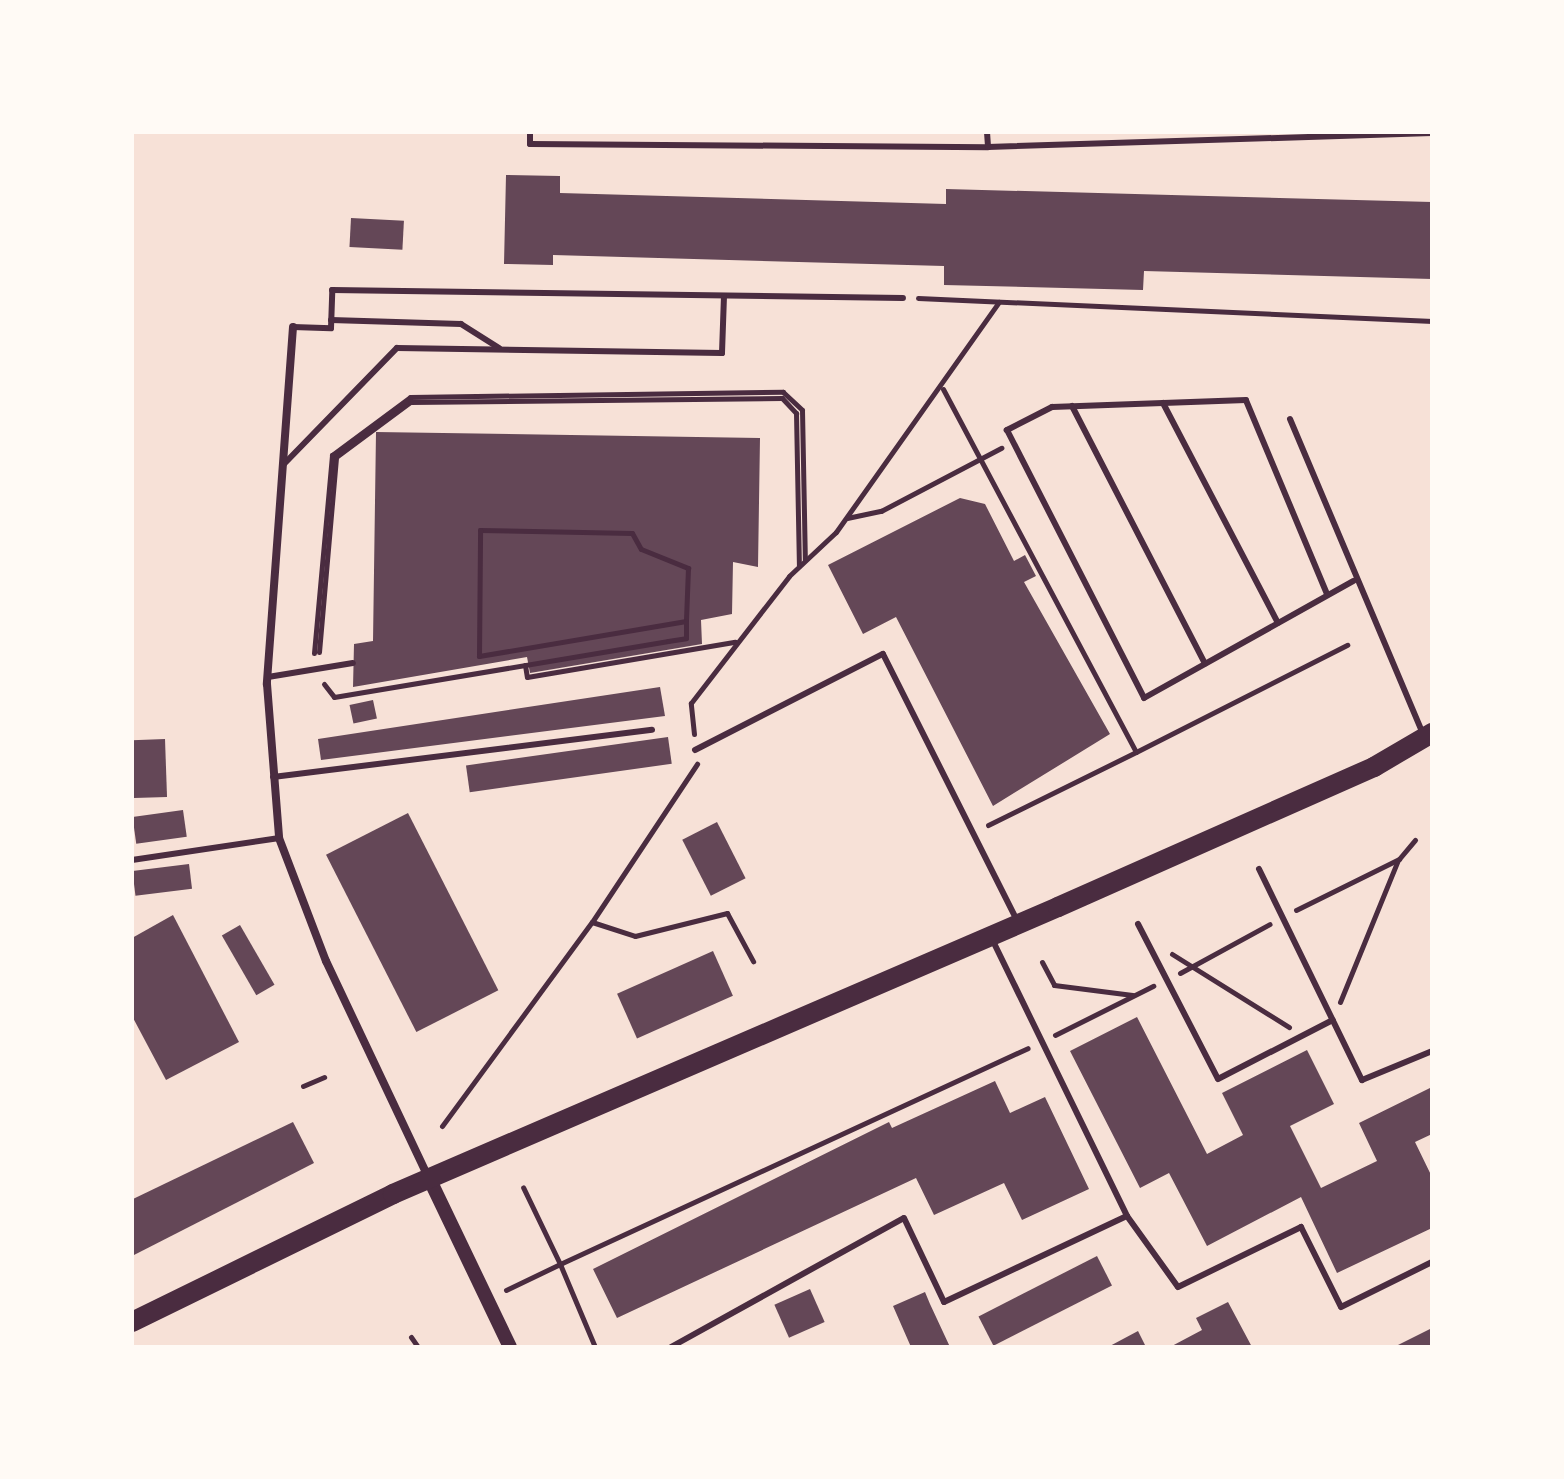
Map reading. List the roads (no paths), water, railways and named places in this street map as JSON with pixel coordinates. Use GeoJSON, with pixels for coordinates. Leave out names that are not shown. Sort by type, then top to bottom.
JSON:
{"type":"FeatureCollection","features":[{"type":"Feature","properties":{"kind":"main road"},"geometry":{"type":"LineString","coordinates":[[132,1322],[429,1178],[991,936],[1429,740]]}},
{"type":"Feature","properties":{"kind":"street"},"geometry":{"type":"LineString","coordinates":[[293,327],[268,677],[279,838],[326,961],[510,1347]]}},
{"type":"Feature","properties":{"kind":"lane"},"geometry":{"type":"LineString","coordinates":[[530,132],[530,144],[988,147],[1432,133]]}},
{"type":"Feature","properties":{"kind":"lane"},"geometry":{"type":"LineString","coordinates":[[987,132],[988,147]]}},
{"type":"Feature","properties":{"kind":"lane"},"geometry":{"type":"LineString","coordinates":[[293,327],[331,328],[332,290],[903,298]]}},
{"type":"Feature","properties":{"kind":"lane"},"geometry":{"type":"LineString","coordinates":[[282,465],[397,348],[722,353],[724,296]]}},
{"type":"Feature","properties":{"kind":"lane"},"geometry":{"type":"LineString","coordinates":[[331,320],[461,324],[502,350]]}},
{"type":"Feature","properties":{"kind":"lane"},"geometry":{"type":"LineString","coordinates":[[1327,594],[1246,400],[1052,407],[1007,430],[1144,698],[1353,581]]}},
{"type":"Feature","properties":{"kind":"lane"},"geometry":{"type":"LineString","coordinates":[[1163,403],[1278,623]]}},
{"type":"Feature","properties":{"kind":"lane"},"geometry":{"type":"LineString","coordinates":[[1072,406],[1205,664]]}},
{"type":"Feature","properties":{"kind":"lane"},"geometry":{"type":"LineString","coordinates":[[1290,419],[1353,581],[1429,740]]}},
{"type":"Feature","properties":{"kind":"lane"},"geometry":{"type":"LineString","coordinates":[[695,750],[883,654],[1018,924]]}},
{"type":"Feature","properties":{"kind":"lane"},"geometry":{"type":"LineString","coordinates":[[268,677],[353,663]]}},
{"type":"Feature","properties":{"kind":"lane"},"geometry":{"type":"LineString","coordinates":[[273,777],[652,730]]}},
{"type":"Feature","properties":{"kind":"lane"},"geometry":{"type":"LineString","coordinates":[[132,860],[279,838]]}},
{"type":"Feature","properties":{"kind":"lane"},"geometry":{"type":"LineString","coordinates":[[1259,869],[1362,1080],[1432,1051]]}},
{"type":"Feature","properties":{"kind":"lane"},"geometry":{"type":"LineString","coordinates":[[1138,924],[1169,978],[1218,1079],[1333,1020]]}},
{"type":"Feature","properties":{"kind":"lane"},"geometry":{"type":"LineString","coordinates":[[991,936],[1127,1216],[1178,1287],[1301,1227],[1341,1307],[1432,1262]]}},
{"type":"Feature","properties":{"kind":"lane"},"geometry":{"type":"LineString","coordinates":[[671,1347],[904,1218],[944,1302],[1127,1216]]}}]}
